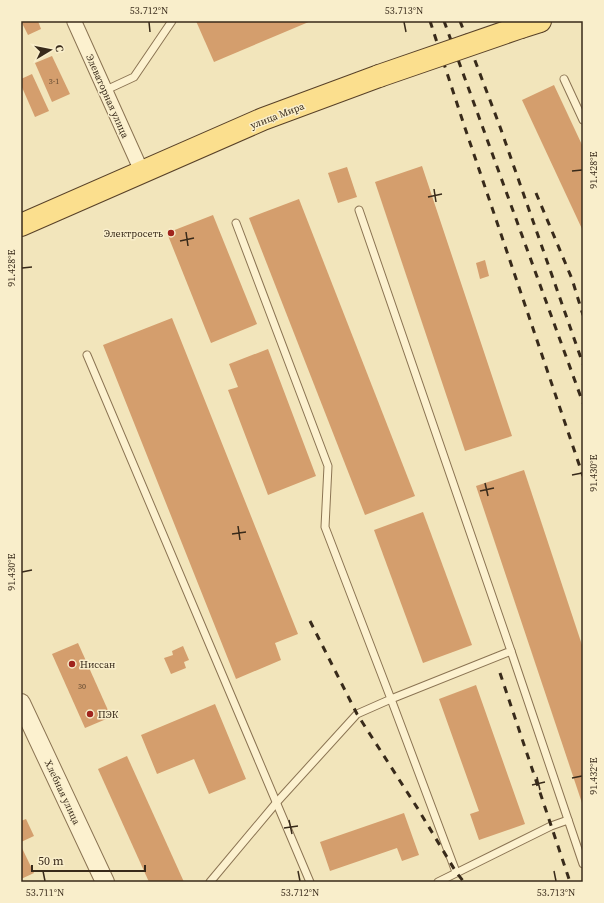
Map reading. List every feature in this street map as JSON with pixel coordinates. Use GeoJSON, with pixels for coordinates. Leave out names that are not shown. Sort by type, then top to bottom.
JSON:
{"type":"FeatureCollection","features":[{"type":"Feature","properties":{"kind":"main road","name":"улица Мира"},"geometry":{"type":"LineString","coordinates":[[21,225],[264,119],[379,76],[531,24]]}},
{"type":"Feature","properties":{"kind":"street","name":"Элеваторная улица"},"geometry":{"type":"LineString","coordinates":[[74,21],[142,172]]}},
{"type":"Feature","properties":{"kind":"street","name":"Хлебная улица"},"geometry":{"type":"LineString","coordinates":[[21,703],[105,882]]}},
{"type":"Feature","properties":{"kind":"lane"},"geometry":{"type":"LineString","coordinates":[[106,90],[134,77],[172,21]]}},
{"type":"Feature","properties":{"kind":"lane"},"geometry":{"type":"LineString","coordinates":[[564,79],[583,120]]}},
{"type":"Feature","properties":{"kind":"lane"},"geometry":{"type":"LineString","coordinates":[[359,210],[583,864]]}},
{"type":"Feature","properties":{"kind":"lane"},"geometry":{"type":"LineString","coordinates":[[236,223],[328,466],[325,527],[456,872]]}},
{"type":"Feature","properties":{"kind":"lane"},"geometry":{"type":"LineString","coordinates":[[87,355],[310,882]]}},
{"type":"Feature","properties":{"kind":"lane"},"geometry":{"type":"LineString","coordinates":[[210,882],[277,802],[357,714],[511,651]]}},
{"type":"Feature","properties":{"kind":"lane"},"geometry":{"type":"LineString","coordinates":[[438,882],[551,826],[568,820]]}},
{"type":"Feature","properties":{"kind":"building"},"geometry":{"type":"Polygon","coordinates":[[[21,21],[38,21],[41,29],[28,35],[21,21]]]}},
{"type":"Feature","properties":{"kind":"building"},"geometry":{"type":"Polygon","coordinates":[[[196,21],[311,21],[214,62],[196,21]]]}},
{"type":"Feature","properties":{"kind":"building"},"geometry":{"type":"Polygon","coordinates":[[[52,56],[70,94],[52,102],[35,63],[52,56]]]}},
{"type":"Feature","properties":{"kind":"building"},"geometry":{"type":"Polygon","coordinates":[[[32,74],[49,111],[35,117],[21,85],[21,79],[32,74]]]}},
{"type":"Feature","properties":{"kind":"building"},"geometry":{"type":"Polygon","coordinates":[[[554,85],[583,147],[583,231],[522,100],[554,85]]]}},
{"type":"Feature","properties":{"kind":"building"},"geometry":{"type":"Polygon","coordinates":[[[422,166],[512,436],[465,451],[375,182],[422,166]]]}},
{"type":"Feature","properties":{"kind":"building"},"geometry":{"type":"Polygon","coordinates":[[[347,167],[357,197],[338,203],[328,173],[347,167]]]}},
{"type":"Feature","properties":{"kind":"building"},"geometry":{"type":"Polygon","coordinates":[[[299,199],[415,496],[365,515],[249,218],[299,199]]]}},
{"type":"Feature","properties":{"kind":"building"},"geometry":{"type":"Polygon","coordinates":[[[213,215],[257,324],[211,343],[167,233],[213,215]]]}},
{"type":"Feature","properties":{"kind":"building"},"geometry":{"type":"Polygon","coordinates":[[[485,260],[489,276],[480,279],[476,263],[485,260]]]}},
{"type":"Feature","properties":{"kind":"building"},"geometry":{"type":"Polygon","coordinates":[[[172,318],[298,634],[275,643],[281,660],[236,679],[103,345],[172,318]]]}},
{"type":"Feature","properties":{"kind":"building"},"geometry":{"type":"Polygon","coordinates":[[[268,349],[316,476],[268,495],[228,390],[238,387],[229,364],[268,349]]]}},
{"type":"Feature","properties":{"kind":"building"},"geometry":{"type":"Polygon","coordinates":[[[524,470],[583,648],[583,806],[476,486],[524,470]]]}},
{"type":"Feature","properties":{"kind":"building"},"geometry":{"type":"Polygon","coordinates":[[[423,512],[472,645],[423,663],[374,530],[423,512]]]}},
{"type":"Feature","properties":{"kind":"building"},"geometry":{"type":"Polygon","coordinates":[[[78,643],[111,717],[85,728],[52,654],[78,643]]]}},
{"type":"Feature","properties":{"kind":"building"},"geometry":{"type":"Polygon","coordinates":[[[183,646],[189,660],[184,662],[186,668],[171,674],[164,658],[173,655],[172,651],[183,646]]]}},
{"type":"Feature","properties":{"kind":"building"},"geometry":{"type":"Polygon","coordinates":[[[476,685],[525,824],[479,840],[470,814],[479,811],[439,699],[476,685]]]}},
{"type":"Feature","properties":{"kind":"building"},"geometry":{"type":"Polygon","coordinates":[[[215,704],[246,779],[209,794],[194,759],[157,774],[141,735],[215,704]]]}},
{"type":"Feature","properties":{"kind":"building"},"geometry":{"type":"Polygon","coordinates":[[[127,756],[184,882],[149,882],[98,769],[127,756]]]}},
{"type":"Feature","properties":{"kind":"building"},"geometry":{"type":"Polygon","coordinates":[[[404,813],[419,855],[402,861],[397,848],[330,871],[320,842],[404,813]]]}},
{"type":"Feature","properties":{"kind":"building"},"geometry":{"type":"Polygon","coordinates":[[[26,819],[34,836],[21,842],[21,821],[26,819]]]}},
{"type":"Feature","properties":{"kind":"building"},"geometry":{"type":"Polygon","coordinates":[[[21,846],[34,873],[21,879],[21,846]]]}},
{"type":"Feature","properties":{"kind":"railway"},"geometry":{"type":"LineString","coordinates":[[430,21],[583,476]]}},
{"type":"Feature","properties":{"kind":"railway"},"geometry":{"type":"LineString","coordinates":[[444,21],[583,403]]}},
{"type":"Feature","properties":{"kind":"railway"},"geometry":{"type":"LineString","coordinates":[[460,21],[499,124],[583,364]]}},
{"type":"Feature","properties":{"kind":"railway"},"geometry":{"type":"LineString","coordinates":[[536,193],[572,279],[583,315]]}},
{"type":"Feature","properties":{"kind":"railway"},"geometry":{"type":"LineString","coordinates":[[310,621],[357,714],[418,809],[456,872],[464,882]]}},
{"type":"Feature","properties":{"kind":"railway"},"geometry":{"type":"LineString","coordinates":[[500,673],[570,882]]}},
{"type":"Feature","properties":{"kind":"place","name":"Электросеть"},"geometry":{"type":"Point","coordinates":[171,233]}},
{"type":"Feature","properties":{"kind":"place","name":"Ниссан"},"geometry":{"type":"Point","coordinates":[72,664]}},
{"type":"Feature","properties":{"kind":"place","name":"ПЭК"},"geometry":{"type":"Point","coordinates":[90,714]}}]}
